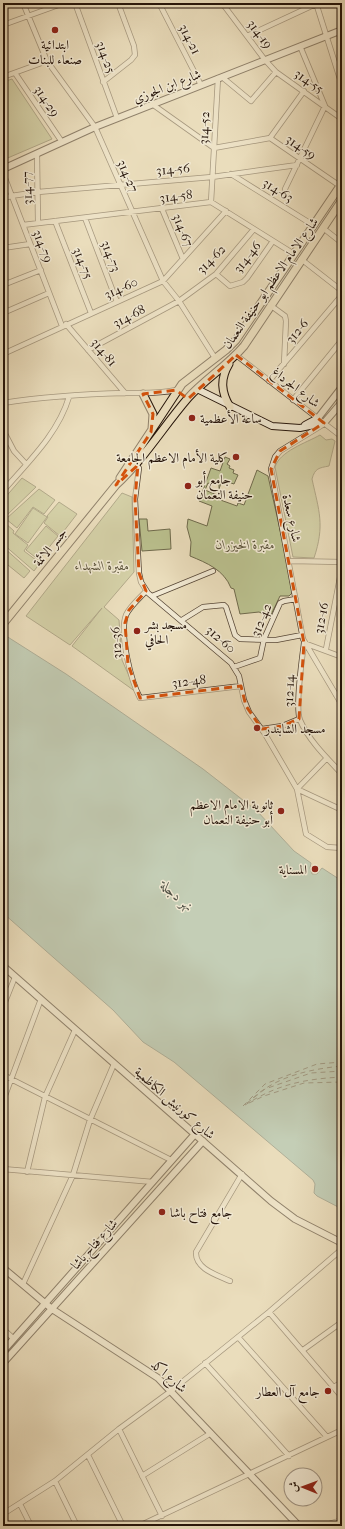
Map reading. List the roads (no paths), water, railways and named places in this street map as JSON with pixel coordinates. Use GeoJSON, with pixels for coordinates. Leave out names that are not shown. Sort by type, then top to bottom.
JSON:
{"type":"FeatureCollection","features":[{"type":"Feature","properties":{"kind":"main road","name":"شارع الامام الاعظم ابو حنيفة النعمان"},"geometry":{"type":"LineString","coordinates":[[116,486],[130,461],[151,432],[176,390],[187,378],[215,358],[236,340],[341,185]]}},
{"type":"Feature","properties":{"kind":"main road","name":"شارع الامام الاعظم ابو حنيفة النعمان"},"geometry":{"type":"LineString","coordinates":[[116,486],[136,465],[197,389],[236,355],[342,200]]}},
{"type":"Feature","properties":{"kind":"main road"},"geometry":{"type":"LineString","coordinates":[[230,361],[223,378],[222,388],[230,407]]}},
{"type":"Feature","properties":{"kind":"main road"},"geometry":{"type":"LineString","coordinates":[[187,378],[197,389]]}},
{"type":"Feature","properties":{"kind":"main road"},"geometry":{"type":"LineString","coordinates":[[176,390],[188,399]]}},
{"type":"Feature","properties":{"kind":"main road"},"geometry":{"type":"LineString","coordinates":[[143,394],[153,414],[151,432]]}},
{"type":"Feature","properties":{"kind":"main road","name":"جسر الائمة"},"geometry":{"type":"LineString","coordinates":[[3,624],[116,486]]}},
{"type":"Feature","properties":{"kind":"street","name":"314-27"},"geometry":{"type":"LineString","coordinates":[[23,3],[47,61],[95,127],[163,281],[179,301],[215,358]]}},
{"type":"Feature","properties":{"kind":"street"},"geometry":{"type":"LineString","coordinates":[[3,25],[64,3]]}},
{"type":"Feature","properties":{"kind":"street","name":"314-25"},"geometry":{"type":"LineString","coordinates":[[75,3],[116,118]]}},
{"type":"Feature","properties":{"kind":"street"},"geometry":{"type":"LineString","coordinates":[[103,82],[131,60],[135,55],[134,46],[118,3]]}},
{"type":"Feature","properties":{"kind":"street","name":"314-21"},"geometry":{"type":"LineString","coordinates":[[159,3],[201,85]]}},
{"type":"Feature","properties":{"kind":"street"},"geometry":{"type":"LineString","coordinates":[[247,36],[317,3],[340,78]]}},
{"type":"Feature","properties":{"kind":"street","name":"314-19"},"geometry":{"type":"LineString","coordinates":[[225,4],[265,60]]}},
{"type":"Feature","properties":{"kind":"street","name":"شارع ابن الجوزي"},"geometry":{"type":"LineString","coordinates":[[3,169],[116,118],[342,30]]}},
{"type":"Feature","properties":{"kind":"street"},"geometry":{"type":"LineString","coordinates":[[284,189],[325,106],[300,46]]}},
{"type":"Feature","properties":{"kind":"street","name":"314-55"},"geometry":{"type":"LineString","coordinates":[[265,60],[276,72],[342,119]]}},
{"type":"Feature","properties":{"kind":"street"},"geometry":{"type":"LineString","coordinates":[[3,77],[47,61]]}},
{"type":"Feature","properties":{"kind":"street"},"geometry":{"type":"LineString","coordinates":[[220,78],[251,101],[276,72]]}},
{"type":"Feature","properties":{"kind":"street","name":"314-29"},"geometry":{"type":"LineString","coordinates":[[15,73],[62,142]]}},
{"type":"Feature","properties":{"kind":"street","name":"314-52"},"geometry":{"type":"LineString","coordinates":[[211,202],[220,78]]}},
{"type":"Feature","properties":{"kind":"street"},"geometry":{"type":"LineString","coordinates":[[152,104],[214,148],[270,138],[304,91]]}},
{"type":"Feature","properties":{"kind":"street","name":"314-59"},"geometry":{"type":"LineString","coordinates":[[270,138],[299,160],[341,185]]}},
{"type":"Feature","properties":{"kind":"street","name":"314-77"},"geometry":{"type":"LineString","coordinates":[[37,154],[38,223]]}},
{"type":"Feature","properties":{"kind":"street","name":"314-56"},"geometry":{"type":"LineString","coordinates":[[3,199],[11,196],[38,192],[212,177],[296,164]]}},
{"type":"Feature","properties":{"kind":"street","name":"314-79"},"geometry":{"type":"LineString","coordinates":[[3,173],[40,270],[64,325]]}},
{"type":"Feature","properties":{"kind":"street","name":"314-63"},"geometry":{"type":"LineString","coordinates":[[231,174],[313,226]]}},
{"type":"Feature","properties":{"kind":"street","name":"314-58"},"geometry":{"type":"LineString","coordinates":[[23,225],[211,202],[294,254]]}},
{"type":"Feature","properties":{"kind":"street","name":"314-67"},"geometry":{"type":"LineString","coordinates":[[162,209],[183,259]]}},
{"type":"Feature","properties":{"kind":"street","name":"314-60"},"geometry":{"type":"LineString","coordinates":[[3,354],[163,281],[226,211]]}},
{"type":"Feature","properties":{"kind":"street","name":"314-73"},"geometry":{"type":"LineString","coordinates":[[85,218],[117,302]]}},
{"type":"Feature","properties":{"kind":"street","name":"314-75"},"geometry":{"type":"LineString","coordinates":[[55,221],[91,313]]}},
{"type":"Feature","properties":{"kind":"street"},"geometry":{"type":"LineString","coordinates":[[323,228],[342,243]]}},
{"type":"Feature","properties":{"kind":"street","name":"314-62"},"geometry":{"type":"LineString","coordinates":[[179,301],[216,274],[254,229]]}},
{"type":"Feature","properties":{"kind":"street","name":"314-46"},"geometry":{"type":"LineString","coordinates":[[216,274],[230,286],[243,282],[273,241]]}},
{"type":"Feature","properties":{"kind":"street"},"geometry":{"type":"LineString","coordinates":[[3,248],[30,244]]}},
{"type":"Feature","properties":{"kind":"street"},"geometry":{"type":"LineString","coordinates":[[301,259],[342,291]]}},
{"type":"Feature","properties":{"kind":"street"},"geometry":{"type":"LineString","coordinates":[[3,285],[40,270]]}},
{"type":"Feature","properties":{"kind":"street"},"geometry":{"type":"LineString","coordinates":[[3,313],[50,293]]}},
{"type":"Feature","properties":{"kind":"street","name":"312-6"},"geometry":{"type":"LineString","coordinates":[[269,381],[342,295]]}},
{"type":"Feature","properties":{"kind":"street","name":"314-68"},"geometry":{"type":"LineString","coordinates":[[88,350],[179,301]]}},
{"type":"Feature","properties":{"kind":"street"},"geometry":{"type":"LineString","coordinates":[[270,305],[285,316],[284,364]]}},
{"type":"Feature","properties":{"kind":"street","name":"314-81"},"geometry":{"type":"LineString","coordinates":[[64,325],[125,393]]}},
{"type":"Feature","properties":{"kind":"street"},"geometry":{"type":"LineString","coordinates":[[293,400],[342,340]]}},
{"type":"Feature","properties":{"kind":"street","name":"شارع الجرداغ"},"geometry":{"type":"LineString","coordinates":[[236,355],[342,437]]}},
{"type":"Feature","properties":{"kind":"street"},"geometry":{"type":"LineString","coordinates":[[300,428],[318,418],[342,387]]}},
{"type":"Feature","properties":{"kind":"street"},"geometry":{"type":"LineString","coordinates":[[197,389],[230,407],[272,426],[300,428],[324,423],[342,402]]}},
{"type":"Feature","properties":{"kind":"street"},"geometry":{"type":"LineString","coordinates":[[3,403],[28,399],[125,393],[143,394],[176,390]]}},
{"type":"Feature","properties":{"kind":"street"},"geometry":{"type":"LineString","coordinates":[[3,490],[57,428],[69,397]]}},
{"type":"Feature","properties":{"kind":"street","name":"شارع سعدة"},"geometry":{"type":"LineString","coordinates":[[304,643],[290,561],[272,473],[272,465],[275,457],[280,451],[324,423]]}},
{"type":"Feature","properties":{"kind":"street"},"geometry":{"type":"LineString","coordinates":[[3,430],[14,451],[26,464]]}},
{"type":"Feature","properties":{"kind":"street","name":"312-60"},"geometry":{"type":"LineString","coordinates":[[136,465],[139,468],[135,499],[139,573],[141,582],[146,591],[225,656],[234,667],[242,686],[246,706],[262,729],[297,788]]}},
{"type":"Feature","properties":{"kind":"street"},"geometry":{"type":"LineString","coordinates":[[290,561],[342,562]]}},
{"type":"Feature","properties":{"kind":"street","name":"312-16"},"geometry":{"type":"LineString","coordinates":[[326,649],[342,567]]}},
{"type":"Feature","properties":{"kind":"street"},"geometry":{"type":"LineString","coordinates":[[152,596],[213,571]]}},
{"type":"Feature","properties":{"kind":"street","name":"312-36"},"geometry":{"type":"LineString","coordinates":[[140,698],[128,664],[125,620],[129,610],[146,591]]}},
{"type":"Feature","properties":{"kind":"street","name":"312-42"},"geometry":{"type":"LineString","coordinates":[[234,667],[260,658],[264,639],[280,603],[282,601],[296,599]]}},
{"type":"Feature","properties":{"kind":"street"},"geometry":{"type":"LineString","coordinates":[[182,620],[203,607],[224,605],[238,638],[276,640],[302,635]]}},
{"type":"Feature","properties":{"kind":"street"},"geometry":{"type":"LineString","coordinates":[[304,643],[341,654]]}},
{"type":"Feature","properties":{"kind":"street"},"geometry":{"type":"LineString","coordinates":[[304,643],[342,706]]}},
{"type":"Feature","properties":{"kind":"street","name":"312-14"},"geometry":{"type":"LineString","coordinates":[[304,643],[299,683],[299,719],[313,742],[342,774]]}},
{"type":"Feature","properties":{"kind":"street","name":"312-48"},"geometry":{"type":"LineString","coordinates":[[140,698],[242,686]]}},
{"type":"Feature","properties":{"kind":"street"},"geometry":{"type":"LineString","coordinates":[[336,695],[342,691]]}},
{"type":"Feature","properties":{"kind":"street"},"geometry":{"type":"LineString","coordinates":[[262,729],[282,726],[299,719]]}},
{"type":"Feature","properties":{"kind":"street"},"geometry":{"type":"LineString","coordinates":[[297,788],[326,758]]}},
{"type":"Feature","properties":{"kind":"street"},"geometry":{"type":"LineString","coordinates":[[297,788],[342,810]]}},
{"type":"Feature","properties":{"kind":"street"},"geometry":{"type":"LineString","coordinates":[[297,788],[306,834],[327,847],[342,848]]}},
{"type":"Feature","properties":{"kind":"street","name":"شارع كورنيش الكاظمية"},"geometry":{"type":"LineString","coordinates":[[3,966],[271,1201],[295,1219],[342,1243]]}},
{"type":"Feature","properties":{"kind":"street"},"geometry":{"type":"LineString","coordinates":[[3,1007],[15,977]]}},
{"type":"Feature","properties":{"kind":"street"},"geometry":{"type":"LineString","coordinates":[[3,1101],[41,999]]}},
{"type":"Feature","properties":{"kind":"street"},"geometry":{"type":"LineString","coordinates":[[27,1172],[45,1097],[75,1030]]}},
{"type":"Feature","properties":{"kind":"street"},"geometry":{"type":"LineString","coordinates":[[23,1284],[73,1175],[90,1120],[114,1064]]}},
{"type":"Feature","properties":{"kind":"street"},"geometry":{"type":"LineString","coordinates":[[3,1075],[171,1160]]}},
{"type":"Feature","properties":{"kind":"street","name":"شارع فتاح باشا"},"geometry":{"type":"LineString","coordinates":[[3,1351],[195,1134]]}},
{"type":"Feature","properties":{"kind":"street","name":"شارع فتاح باشا"},"geometry":{"type":"LineString","coordinates":[[3,1363],[202,1141]]}},
{"type":"Feature","properties":{"kind":"street"},"geometry":{"type":"LineString","coordinates":[[3,1169],[153,1182]]}},
{"type":"Feature","properties":{"kind":"street"},"geometry":{"type":"LineString","coordinates":[[230,1281],[203,1268],[197,1261],[196,1252],[242,1174]]}},
{"type":"Feature","properties":{"kind":"street"},"geometry":{"type":"LineString","coordinates":[[3,1514],[54,1481],[119,1429],[172,1391],[269,1312],[342,1249]]}},
{"type":"Feature","properties":{"kind":"street","name":"شارع اكد"},"geometry":{"type":"LineString","coordinates":[[3,1268],[45,1304],[145,1368],[172,1391],[299,1526]]}},
{"type":"Feature","properties":{"kind":"street"},"geometry":{"type":"LineString","coordinates":[[269,1312],[342,1397]]}},
{"type":"Feature","properties":{"kind":"street"},"geometry":{"type":"LineString","coordinates":[[303,1350],[342,1322]]}},
{"type":"Feature","properties":{"kind":"street"},"geometry":{"type":"LineString","coordinates":[[3,1329],[14,1339]]}},
{"type":"Feature","properties":{"kind":"street"},"geometry":{"type":"LineString","coordinates":[[238,1337],[327,1437]]}},
{"type":"Feature","properties":{"kind":"street"},"geometry":{"type":"LineString","coordinates":[[205,1363],[289,1456]]}},
{"type":"Feature","properties":{"kind":"street"},"geometry":{"type":"LineString","coordinates":[[334,1387],[342,1382]]}},
{"type":"Feature","properties":{"kind":"street"},"geometry":{"type":"LineString","coordinates":[[119,1429],[162,1516]]}},
{"type":"Feature","properties":{"kind":"street"},"geometry":{"type":"LineString","coordinates":[[141,1526],[342,1430]]}},
{"type":"Feature","properties":{"kind":"street"},"geometry":{"type":"LineString","coordinates":[[142,1476],[211,1433]]}},
{"type":"Feature","properties":{"kind":"street"},"geometry":{"type":"LineString","coordinates":[[88,1455],[123,1526]]}},
{"type":"Feature","properties":{"kind":"street"},"geometry":{"type":"LineString","coordinates":[[54,1481],[77,1526]]}},
{"type":"Feature","properties":{"kind":"street"},"geometry":{"type":"LineString","coordinates":[[20,1504],[31,1526]]}},
{"type":"Feature","properties":{"kind":"street"},"geometry":{"type":"LineString","coordinates":[[322,1526],[342,1520]]}},
{"type":"Feature","properties":{"kind":"water","name":"نهر دجلة"},"geometry":{"type":"Polygon","coordinates":[[[3,634],[66,674],[203,769],[257,811],[294,851],[311,863],[310,868],[312,874],[317,874],[322,868],[342,881],[342,1209],[317,1196],[314,1193],[315,1184],[313,1180],[174,1062],[143,1042],[113,1010],[3,913],[3,634]]]}},
{"type":"Feature","properties":{"kind":"place","name":"ابتدائية صنعاء للبنات"},"geometry":{"type":"Point","coordinates":[55,30]}},
{"type":"Feature","properties":{"kind":"place","name":"ساعة الأعظمية"},"geometry":{"type":"Point","coordinates":[192,418]}},
{"type":"Feature","properties":{"kind":"place","name":"كلية الأمام الاعظم الجامعة"},"geometry":{"type":"Point","coordinates":[236,457]}},
{"type":"Feature","properties":{"kind":"place","name":"جامع أبو حنيفة النعمان"},"geometry":{"type":"Point","coordinates":[188,486]}},
{"type":"Feature","properties":{"kind":"place","name":"مسجد بشر الحافي"},"geometry":{"type":"Point","coordinates":[137,631]}},
{"type":"Feature","properties":{"kind":"place","name":"مسجد الشابندر"},"geometry":{"type":"Point","coordinates":[257,728]}},
{"type":"Feature","properties":{"kind":"place","name":"ثانوية الامام الاعظم أبو حنيفة النعمان"},"geometry":{"type":"Point","coordinates":[281,811]}},
{"type":"Feature","properties":{"kind":"place","name":"المسناية"},"geometry":{"type":"Point","coordinates":[315,869]}},
{"type":"Feature","properties":{"kind":"place","name":"جامع فتاح باشا"},"geometry":{"type":"Point","coordinates":[162,1212]}},
{"type":"Feature","properties":{"kind":"place","name":"جامع آل العطار"},"geometry":{"type":"Point","coordinates":[328,1391]}},
{"type":"Feature","properties":{"kind":"park label","name":"مقبرة الخيزران"},"geometry":{"type":"Point","coordinates":[245,544]}},
{"type":"Feature","properties":{"kind":"park label","name":"مقبرة الشهداء"},"geometry":{"type":"Point","coordinates":[102,565]}}]}
